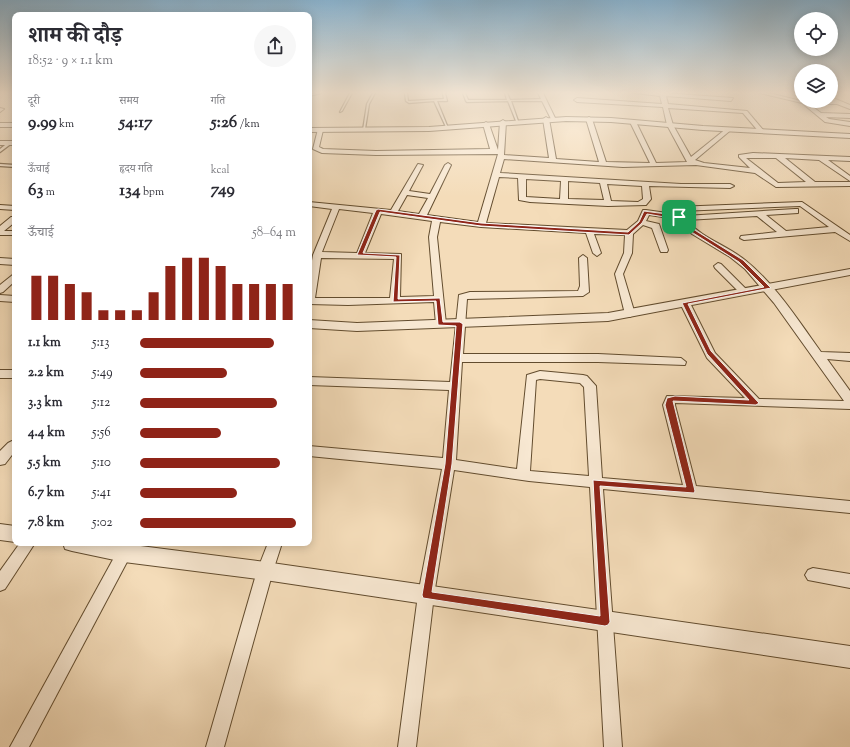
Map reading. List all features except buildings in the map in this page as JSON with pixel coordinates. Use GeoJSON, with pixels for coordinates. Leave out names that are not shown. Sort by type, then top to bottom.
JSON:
{"type":"FeatureCollection","features":[{"type":"Feature","properties":{"kind":"street"},"geometry":{"type":"LineString","coordinates":[[312,130],[411,128]]}},
{"type":"Feature","properties":{"kind":"street"},"geometry":{"type":"LineString","coordinates":[[487,128],[494,151]]}},
{"type":"Feature","properties":{"kind":"street"},"geometry":{"type":"LineString","coordinates":[[481,225],[501,155],[503,128]]}},
{"type":"Feature","properties":{"kind":"street"},"geometry":{"type":"LineString","coordinates":[[550,128],[552,160]]}},
{"type":"Feature","properties":{"kind":"street"},"geometry":{"type":"LineString","coordinates":[[592,128],[603,163]]}},
{"type":"Feature","properties":{"kind":"street"},"geometry":{"type":"LineString","coordinates":[[635,128],[654,165]]}},
{"type":"Feature","properties":{"kind":"street"},"geometry":{"type":"LineString","coordinates":[[672,128],[693,162]]}},
{"type":"Feature","properties":{"kind":"street"},"geometry":{"type":"LineString","coordinates":[[712,128],[850,136]]}},
{"type":"Feature","properties":{"kind":"street"},"geometry":{"type":"LineString","coordinates":[[758,128],[761,131]]}},
{"type":"Feature","properties":{"kind":"street"},"geometry":{"type":"LineString","coordinates":[[693,162],[729,129]]}},
{"type":"Feature","properties":{"kind":"street"},"geometry":{"type":"LineString","coordinates":[[320,130],[316,149],[322,151],[381,153],[494,151],[501,155],[552,160],[654,165],[693,162],[757,171]]}},
{"type":"Feature","properties":{"kind":"street"},"geometry":{"type":"LineString","coordinates":[[0,143],[12,143]]}},
{"type":"Feature","properties":{"kind":"street"},"geometry":{"type":"LineString","coordinates":[[850,160],[778,156],[741,156],[757,171],[776,185],[850,184]]}},
{"type":"Feature","properties":{"kind":"street"},"geometry":{"type":"LineString","coordinates":[[778,156],[814,185]]}},
{"type":"Feature","properties":{"kind":"street"},"geometry":{"type":"LineString","coordinates":[[821,158],[850,179]]}},
{"type":"Feature","properties":{"kind":"street"},"geometry":{"type":"LineString","coordinates":[[393,213],[420,165]]}},
{"type":"Feature","properties":{"kind":"street"},"geometry":{"type":"LineString","coordinates":[[422,217],[448,165]]}},
{"type":"Feature","properties":{"kind":"street"},"geometry":{"type":"LineString","coordinates":[[496,175],[645,184],[730,186]]}},
{"type":"Feature","properties":{"kind":"street"},"geometry":{"type":"LineString","coordinates":[[522,176],[523,199],[564,202],[628,205],[643,204],[648,196],[645,184]]}},
{"type":"Feature","properties":{"kind":"street"},"geometry":{"type":"LineString","coordinates":[[564,179],[564,202]]}},
{"type":"Feature","properties":{"kind":"street"},"geometry":{"type":"LineString","coordinates":[[603,181],[608,204]]}},
{"type":"Feature","properties":{"kind":"street"},"geometry":{"type":"LineString","coordinates":[[405,193],[433,197]]}},
{"type":"Feature","properties":{"kind":"street"},"geometry":{"type":"LineString","coordinates":[[850,238],[804,204],[796,203],[675,209],[679,217],[692,230],[741,261],[768,288],[819,355],[850,400]]}},
{"type":"Feature","properties":{"kind":"street"},"geometry":{"type":"LineString","coordinates":[[312,204],[378,210],[436,220],[481,225],[629,233]]}},
{"type":"Feature","properties":{"kind":"street"},"geometry":{"type":"LineString","coordinates":[[312,284],[317,255],[337,206]]}},
{"type":"Feature","properties":{"kind":"street"},"geometry":{"type":"LineString","coordinates":[[0,207],[12,208]]}},
{"type":"Feature","properties":{"kind":"street"},"geometry":{"type":"LineString","coordinates":[[360,255],[378,210]]}},
{"type":"Feature","properties":{"kind":"street"},"geometry":{"type":"LineString","coordinates":[[630,314],[619,276],[628,253],[629,233],[641,222],[647,212],[679,217],[811,210]]}},
{"type":"Feature","properties":{"kind":"street"},"geometry":{"type":"LineString","coordinates":[[758,213],[784,234]]}},
{"type":"Feature","properties":{"kind":"street"},"geometry":{"type":"LineString","coordinates":[[436,220],[432,232],[440,324]]}},
{"type":"Feature","properties":{"kind":"street"},"geometry":{"type":"LineString","coordinates":[[1,230],[12,221]]}},
{"type":"Feature","properties":{"kind":"street"},"geometry":{"type":"LineString","coordinates":[[641,222],[656,226],[664,250]]}},
{"type":"Feature","properties":{"kind":"street"},"geometry":{"type":"LineString","coordinates":[[744,238],[836,229]]}},
{"type":"Feature","properties":{"kind":"street"},"geometry":{"type":"LineString","coordinates":[[1,230],[12,232]]}},
{"type":"Feature","properties":{"kind":"street"},"geometry":{"type":"LineString","coordinates":[[589,230],[597,253]]}},
{"type":"Feature","properties":{"kind":"street"},"geometry":{"type":"LineString","coordinates":[[317,255],[399,257],[395,300]]}},
{"type":"Feature","properties":{"kind":"street"},"geometry":{"type":"LineString","coordinates":[[407,747],[426,595],[449,464],[462,297],[466,295],[582,293],[585,288],[583,279],[583,258]]}},
{"type":"Feature","properties":{"kind":"street"},"geometry":{"type":"LineString","coordinates":[[0,261],[12,262]]}},
{"type":"Feature","properties":{"kind":"street"},"geometry":{"type":"LineString","coordinates":[[718,266],[744,292]]}},
{"type":"Feature","properties":{"kind":"street"},"geometry":{"type":"LineString","coordinates":[[312,324],[357,327],[586,319],[630,314],[850,272]]}},
{"type":"Feature","properties":{"kind":"street"},"geometry":{"type":"LineString","coordinates":[[0,290],[12,279]]}},
{"type":"Feature","properties":{"kind":"street"},"geometry":{"type":"LineString","coordinates":[[0,298],[12,299]]}},
{"type":"Feature","properties":{"kind":"street"},"geometry":{"type":"LineString","coordinates":[[312,301],[348,302],[438,299]]}},
{"type":"Feature","properties":{"kind":"street"},"geometry":{"type":"LineString","coordinates":[[685,303],[709,352],[756,403]]}},
{"type":"Feature","properties":{"kind":"street"},"geometry":{"type":"LineString","coordinates":[[819,355],[850,357]]}},
{"type":"Feature","properties":{"kind":"street"},"geometry":{"type":"LineString","coordinates":[[458,358],[598,358],[681,362]]}},
{"type":"Feature","properties":{"kind":"street"},"geometry":{"type":"LineString","coordinates":[[0,374],[12,374]]}},
{"type":"Feature","properties":{"kind":"street"},"geometry":{"type":"LineString","coordinates":[[523,475],[531,378],[540,374],[583,379],[589,383],[613,747]]}},
{"type":"Feature","properties":{"kind":"street"},"geometry":{"type":"LineString","coordinates":[[312,381],[456,386]]}},
{"type":"Feature","properties":{"kind":"street"},"geometry":{"type":"LineString","coordinates":[[691,491],[669,400],[675,398],[756,403],[850,405]]}},
{"type":"Feature","properties":{"kind":"street"},"geometry":{"type":"LineString","coordinates":[[0,460],[9,446]]}},
{"type":"Feature","properties":{"kind":"street"},"geometry":{"type":"LineString","coordinates":[[312,451],[449,464],[523,475],[850,507]]}},
{"type":"Feature","properties":{"kind":"street"},"geometry":{"type":"LineString","coordinates":[[0,532],[12,534]]}},
{"type":"Feature","properties":{"kind":"street"},"geometry":{"type":"LineString","coordinates":[[0,584],[26,546]]}},
{"type":"Feature","properties":{"kind":"street"},"geometry":{"type":"LineString","coordinates":[[105,546],[127,548],[265,571],[605,622],[850,657]]}},
{"type":"Feature","properties":{"kind":"street"},"geometry":{"type":"LineString","coordinates":[[215,747],[265,571],[274,546]]}},
{"type":"Feature","properties":{"kind":"street"},"geometry":{"type":"LineString","coordinates":[[19,747],[127,548]]}},
{"type":"Feature","properties":{"kind":"street"},"geometry":{"type":"LineString","coordinates":[[813,575],[850,580]]}},
{"type":"Feature","properties":{"kind":"lane"},"geometry":{"type":"LineString","coordinates":[[0,151],[12,144]]}},
{"type":"Feature","properties":{"kind":"lane"},"geometry":{"type":"LineString","coordinates":[[0,166],[12,166]]}},
{"type":"Feature","properties":{"kind":"route"},"geometry":{"type":"LineString","coordinates":[[378,210],[436,220],[481,225],[564,228],[629,233],[641,222],[646,212],[679,217],[692,230],[741,261],[768,288],[685,303],[691,318],[709,352],[756,403],[675,398],[669,400],[691,491],[596,482],[605,622],[426,595],[449,464],[460,324],[440,324],[438,299],[395,300],[400,257],[360,255],[378,210]]}}]}
